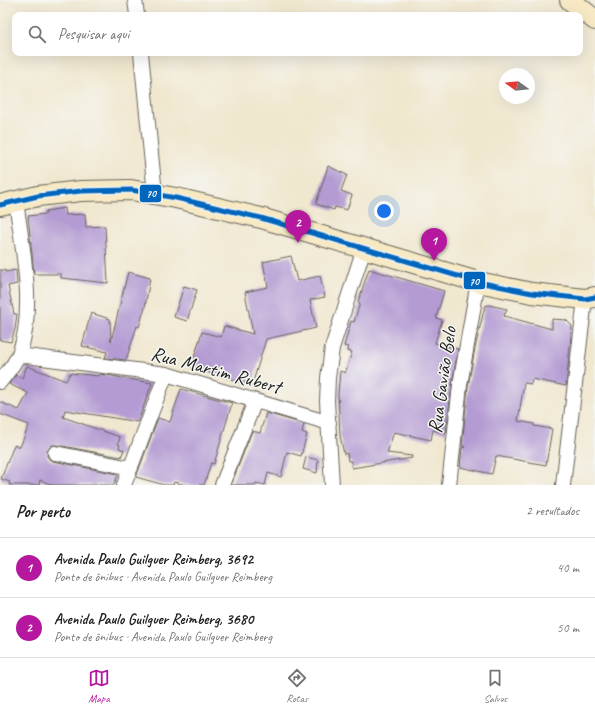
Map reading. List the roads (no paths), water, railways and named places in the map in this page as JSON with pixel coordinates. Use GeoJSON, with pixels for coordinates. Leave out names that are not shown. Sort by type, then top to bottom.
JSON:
{"type":"FeatureCollection","features":[{"type":"Feature","properties":{"kind":"main road"},"geometry":{"type":"LineString","coordinates":[[570,0],[595,20]]}},
{"type":"Feature","properties":{"kind":"main road"},"geometry":{"type":"LineString","coordinates":[[8,203],[38,196],[82,191],[131,190],[176,198],[263,219],[478,282],[532,294],[590,298]]}},
{"type":"Feature","properties":{"kind":"street"},"geometry":{"type":"LineString","coordinates":[[135,0],[137,12]]}},
{"type":"Feature","properties":{"kind":"street"},"geometry":{"type":"LineString","coordinates":[[141,56],[155,194]]}},
{"type":"Feature","properties":{"kind":"street"},"geometry":{"type":"LineString","coordinates":[[0,382],[19,355],[27,301],[24,258],[8,203]]}},
{"type":"Feature","properties":{"kind":"street"},"geometry":{"type":"LineString","coordinates":[[332,485],[327,401],[332,348],[364,248]]}},
{"type":"Feature","properties":{"kind":"street","name":"Rua Gavião Belo"},"geometry":{"type":"LineString","coordinates":[[449,485],[460,385],[478,282]]}},
{"type":"Feature","properties":{"kind":"street"},"geometry":{"type":"LineString","coordinates":[[563,485],[590,298]]}},
{"type":"Feature","properties":{"kind":"street","name":"Rua Martim Rubert"},"geometry":{"type":"LineString","coordinates":[[19,355],[166,374],[329,423]]}},
{"type":"Feature","properties":{"kind":"street"},"geometry":{"type":"LineString","coordinates":[[124,485],[166,374]]}},
{"type":"Feature","properties":{"kind":"street"},"geometry":{"type":"LineString","coordinates":[[222,485],[255,401]]}},
{"type":"Feature","properties":{"kind":"street"},"geometry":{"type":"LineString","coordinates":[[55,453],[131,468]]}},
{"type":"Feature","properties":{"kind":"place","name":"Avenida Paulo Guilguer Reimberg, 3680"},"geometry":{"type":"Point","coordinates":[298,243]}},
{"type":"Feature","properties":{"kind":"place","name":"Avenida Paulo Guilguer Reimberg, 3692"},"geometry":{"type":"Point","coordinates":[434,261]}}]}
